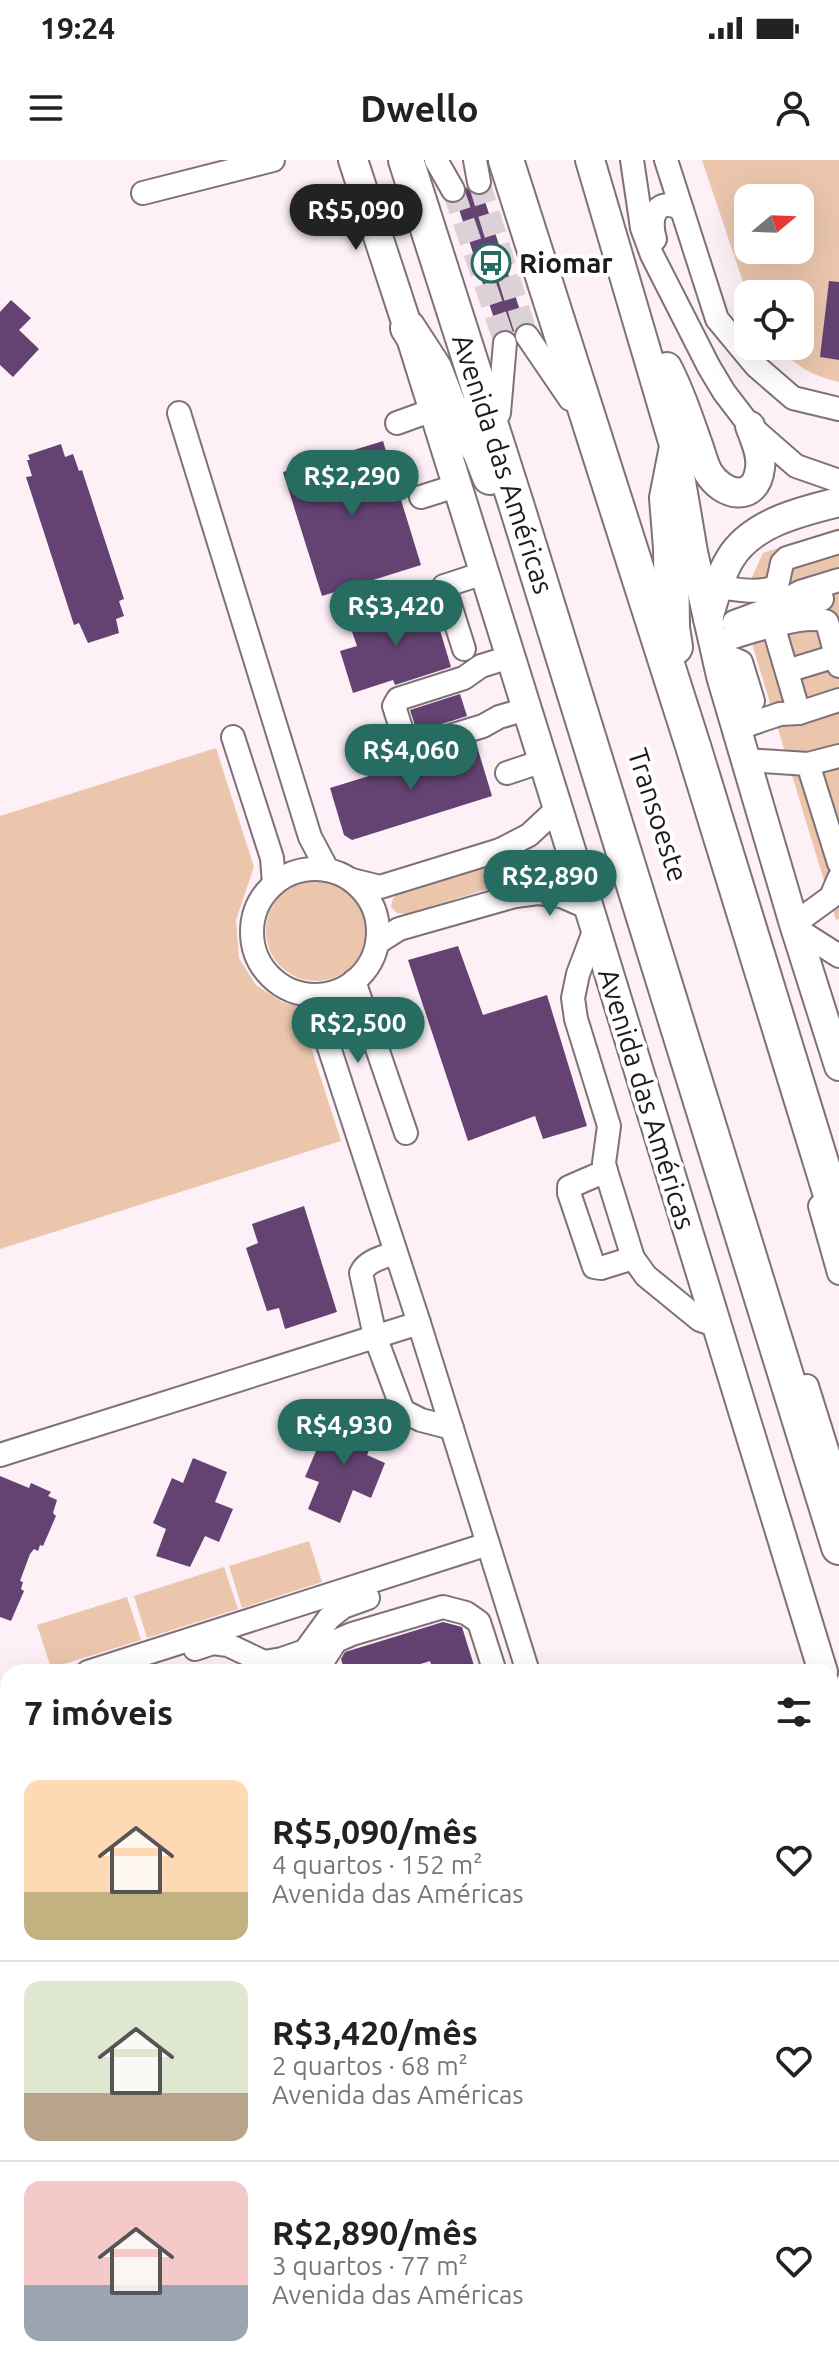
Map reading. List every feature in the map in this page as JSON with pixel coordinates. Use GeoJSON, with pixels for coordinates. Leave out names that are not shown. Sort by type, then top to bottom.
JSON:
{"type":"FeatureCollection","features":[{"type":"Feature","properties":{"kind":"highway","name":"Avenida das Américas"},"geometry":{"type":"LineString","coordinates":[[406,160],[517,507],[839,1547]]}},
{"type":"Feature","properties":{"kind":"highway"},"geometry":{"type":"LineString","coordinates":[[506,160],[693,746],[839,1221]]}},
{"type":"Feature","properties":{"kind":"highway"},"geometry":{"type":"LineString","coordinates":[[408,328],[434,368],[452,411],[480,451],[496,488],[517,507]]}},
{"type":"Feature","properties":{"kind":"highway"},"geometry":{"type":"LineString","coordinates":[[676,452],[667,498],[672,628],[688,700],[693,746]]}},
{"type":"Feature","properties":{"kind":"main road","name":"Avenida das Américas"},"geometry":{"type":"LineString","coordinates":[[353,160],[558,808],[821,1664]]}},
{"type":"Feature","properties":{"kind":"main road"},"geometry":{"type":"LineString","coordinates":[[590,160],[676,452],[712,639],[734,723],[839,1066]]}},
{"type":"Feature","properties":{"kind":"main road"},"geometry":{"type":"LineString","coordinates":[[643,338],[663,359],[673,378],[708,472],[721,487],[734,494],[745,492],[753,485],[760,469],[760,453],[750,426]]}},
{"type":"Feature","properties":{"kind":"main road"},"geometry":{"type":"LineString","coordinates":[[712,639],[718,587],[729,560],[749,538],[801,511],[839,502]]}},
{"type":"Feature","properties":{"kind":"street"},"geometry":{"type":"LineString","coordinates":[[143,193],[273,160]]}},
{"type":"Feature","properties":{"kind":"street","name":"Transoeste"},"geometry":{"type":"LineString","coordinates":[[420,160],[839,1488]]}},
{"type":"Feature","properties":{"kind":"street"},"geometry":{"type":"LineString","coordinates":[[436,160],[453,190]]}},
{"type":"Feature","properties":{"kind":"street","name":"Transoeste"},"geometry":{"type":"LineString","coordinates":[[489,160],[570,399],[805,1151],[839,1273]]}},
{"type":"Feature","properties":{"kind":"street"},"geometry":{"type":"LineString","coordinates":[[632,160],[642,228],[652,255],[709,367],[750,426],[796,466],[839,481]]}},
{"type":"Feature","properties":{"kind":"street"},"geometry":{"type":"LineString","coordinates":[[666,160],[717,319],[738,346],[793,398],[839,409]]}},
{"type":"Feature","properties":{"kind":"street"},"geometry":{"type":"LineString","coordinates":[[668,285],[652,219],[656,211],[666,205],[682,210]]}},
{"type":"Feature","properties":{"kind":"street"},"geometry":{"type":"LineString","coordinates":[[527,336],[570,399]]}},
{"type":"Feature","properties":{"kind":"street"},"geometry":{"type":"LineString","coordinates":[[499,413],[505,343]]}},
{"type":"Feature","properties":{"kind":"street"},"geometry":{"type":"LineString","coordinates":[[397,423],[433,410]]}},
{"type":"Feature","properties":{"kind":"street"},"geometry":{"type":"LineString","coordinates":[[179,413],[310,837],[327,869]]}},
{"type":"Feature","properties":{"kind":"street"},"geometry":{"type":"LineString","coordinates":[[421,497],[456,486]]}},
{"type":"Feature","properties":{"kind":"street"},"geometry":{"type":"LineString","coordinates":[[718,587],[753,591],[772,589],[777,586],[782,563],[787,558],[839,542]]}},
{"type":"Feature","properties":{"kind":"street"},"geometry":{"type":"LineString","coordinates":[[464,649],[444,586],[484,573]]}},
{"type":"Feature","properties":{"kind":"street"},"geometry":{"type":"LineString","coordinates":[[712,639],[800,592],[839,580]]}},
{"type":"Feature","properties":{"kind":"street"},"geometry":{"type":"LineString","coordinates":[[773,625],[791,609],[822,599]]}},
{"type":"Feature","properties":{"kind":"street"},"geometry":{"type":"LineString","coordinates":[[712,639],[773,625],[821,618],[827,622],[838,661],[787,671]]}},
{"type":"Feature","properties":{"kind":"street"},"geometry":{"type":"LineString","coordinates":[[773,625],[799,713]]}},
{"type":"Feature","properties":{"kind":"street"},"geometry":{"type":"LineString","coordinates":[[510,657],[481,666],[464,678],[398,699],[394,706],[406,744],[414,747],[527,709]]}},
{"type":"Feature","properties":{"kind":"street"},"geometry":{"type":"LineString","coordinates":[[734,723],[799,713],[839,700]]}},
{"type":"Feature","properties":{"kind":"street"},"geometry":{"type":"LineString","coordinates":[[233,737],[272,858],[274,884]]}},
{"type":"Feature","properties":{"kind":"street"},"geometry":{"type":"LineString","coordinates":[[746,760],[808,764],[839,756]]}},
{"type":"Feature","properties":{"kind":"street"},"geometry":{"type":"LineString","coordinates":[[507,773],[543,761]]}},
{"type":"Feature","properties":{"kind":"street"},"geometry":{"type":"LineString","coordinates":[[808,764],[839,863]]}},
{"type":"Feature","properties":{"kind":"street"},"geometry":{"type":"LineString","coordinates":[[351,880],[364,892],[378,925],[373,957],[354,981],[327,994],[312,995],[292,990],[274,979],[261,963],[254,944],[253,924],[258,904],[274,884],[287,875],[306,869],[327,869],[351,880],[380,887],[500,850],[529,835],[558,808]]}},
{"type":"Feature","properties":{"kind":"street"},"geometry":{"type":"LineString","coordinates":[[500,850],[515,857],[522,873],[522,885],[515,896]]}},
{"type":"Feature","properties":{"kind":"street"},"geometry":{"type":"LineString","coordinates":[[377,943],[399,929],[515,896],[538,893],[561,896],[592,918],[573,998],[576,1019],[609,1126],[604,1163],[606,1171],[633,1258],[646,1276],[700,1320],[717,1326]]}},
{"type":"Feature","properties":{"kind":"street"},"geometry":{"type":"LineString","coordinates":[[836,894],[794,926],[839,956]]}},
{"type":"Feature","properties":{"kind":"street"},"geometry":{"type":"LineString","coordinates":[[354,981],[406,1133]]}},
{"type":"Feature","properties":{"kind":"street"},"geometry":{"type":"LineString","coordinates":[[312,995],[525,1664]]}},
{"type":"Feature","properties":{"kind":"street"},"geometry":{"type":"LineString","coordinates":[[606,1171],[573,1183],[569,1193],[594,1267],[601,1268],[633,1258]]}},
{"type":"Feature","properties":{"kind":"street"},"geometry":{"type":"LineString","coordinates":[[395,1253],[373,1261],[363,1267],[361,1273],[375,1336],[403,1411],[421,1420],[452,1428]]}},
{"type":"Feature","properties":{"kind":"street"},"geometry":{"type":"LineString","coordinates":[[0,1455],[419,1323]]}},
{"type":"Feature","properties":{"kind":"street"},"geometry":{"type":"LineString","coordinates":[[264,1662],[305,1651],[329,1618],[345,1606],[474,1564],[491,1554]]}},
{"type":"Feature","properties":{"kind":"street"},"geometry":{"type":"LineString","coordinates":[[212,1633],[261,1649],[286,1644],[311,1633],[332,1604],[343,1598],[491,1554]]}},
{"type":"Feature","properties":{"kind":"street"},"geometry":{"type":"LineString","coordinates":[[113,1664],[491,1554]]}},
{"type":"Feature","properties":{"kind":"street"},"geometry":{"type":"LineString","coordinates":[[345,1606],[352,1634]]}},
{"type":"Feature","properties":{"kind":"street"},"geometry":{"type":"LineString","coordinates":[[321,1664],[336,1641],[443,1607],[456,1609],[479,1622],[492,1664]]}},
{"type":"Feature","properties":{"kind":"street"},"geometry":{"type":"LineString","coordinates":[[147,1664],[213,1643],[228,1645],[269,1664]]}},
{"type":"Feature","properties":{"kind":"shaded area"},"geometry":{"type":"Polygon","coordinates":[[[702,160],[839,160],[839,382],[806,370],[792,360],[814,360],[814,280],[742,280],[737,264],[814,264],[814,184],[734,184],[734,255],[702,160]]]}},
{"type":"Feature","properties":{"kind":"shaded area"},"geometry":{"type":"Polygon","coordinates":[[[839,528],[839,919],[836,920],[753,647],[747,588],[763,553],[839,528]]]}},
{"type":"Feature","properties":{"kind":"shaded area"},"geometry":{"type":"Polygon","coordinates":[[[216,748],[254,867],[236,920],[239,958],[256,985],[282,1002],[296,1006],[300,1013],[341,1141],[0,1249],[0,816],[216,748]]]}},
{"type":"Feature","properties":{"kind":"shaded area"},"geometry":{"type":"Polygon","coordinates":[[[503,860],[516,869],[510,882],[407,914],[397,913],[391,907],[393,898],[401,892],[503,860]]]}},
{"type":"Feature","properties":{"kind":"shaded area"},"geometry":{"type":"Polygon","coordinates":[[[316,881],[335,885],[351,896],[362,912],[366,931],[362,950],[351,966],[335,977],[316,981],[297,977],[281,966],[270,950],[266,931],[270,912],[281,896],[297,885],[316,881]]]}},
{"type":"Feature","properties":{"kind":"shaded area"},"geometry":{"type":"Polygon","coordinates":[[[309,1541],[322,1582],[242,1608],[229,1566],[309,1541]]]}},
{"type":"Feature","properties":{"kind":"shaded area"},"geometry":{"type":"Polygon","coordinates":[[[224,1567],[238,1609],[147,1638],[134,1596],[224,1567]]]}},
{"type":"Feature","properties":{"kind":"shaded area"},"geometry":{"type":"Polygon","coordinates":[[[127,1597],[141,1640],[64,1664],[50,1664],[37,1625],[127,1597]]]}},
{"type":"Feature","properties":{"kind":"building","name":"Riomar"},"geometry":{"type":"Polygon","coordinates":[[[466,187],[474,195],[483,195],[524,323],[514,332],[505,329],[498,331],[457,203],[465,198],[466,187]]]}},
{"type":"Feature","properties":{"kind":"building"},"geometry":{"type":"Polygon","coordinates":[[[829,281],[839,282],[839,360],[820,357],[829,281]]]}},
{"type":"Feature","properties":{"kind":"building"},"geometry":{"type":"Polygon","coordinates":[[[11,300],[31,318],[19,330],[39,349],[13,377],[0,365],[0,312],[11,300]]]}},
{"type":"Feature","properties":{"kind":"building"},"geometry":{"type":"Polygon","coordinates":[[[383,441],[421,565],[322,596],[283,472],[383,441]]]}},
{"type":"Feature","properties":{"kind":"building"},"geometry":{"type":"Polygon","coordinates":[[[61,444],[65,457],[73,454],[79,471],[82,470],[124,599],[119,601],[124,616],[116,619],[119,633],[88,643],[79,623],[74,625],[26,477],[32,476],[28,455],[61,444]]]}},
{"type":"Feature","properties":{"kind":"building"},"geometry":{"type":"Polygon","coordinates":[[[431,600],[451,667],[395,685],[393,680],[353,693],[340,651],[357,646],[350,626],[431,600]]]}},
{"type":"Feature","properties":{"kind":"building"},"geometry":{"type":"Polygon","coordinates":[[[460,694],[467,716],[417,732],[410,710],[460,694]]]}},
{"type":"Feature","properties":{"kind":"building"},"geometry":{"type":"Polygon","coordinates":[[[476,743],[492,796],[352,840],[344,835],[330,788],[476,743]]]}},
{"type":"Feature","properties":{"kind":"building"},"geometry":{"type":"Polygon","coordinates":[[[458,946],[483,1015],[547,995],[587,1126],[543,1139],[535,1116],[468,1141],[408,960],[458,946]]]}},
{"type":"Feature","properties":{"kind":"building"},"geometry":{"type":"Polygon","coordinates":[[[304,1206],[337,1312],[285,1329],[279,1308],[267,1311],[246,1248],[258,1243],[252,1224],[304,1206]]]}},
{"type":"Feature","properties":{"kind":"building"},"geometry":{"type":"Polygon","coordinates":[[[345,1412],[379,1426],[367,1455],[385,1463],[371,1498],[353,1490],[340,1523],[308,1509],[319,1482],[305,1477],[324,1432],[335,1437],[345,1412]]]}},
{"type":"Feature","properties":{"kind":"building"},"geometry":{"type":"Polygon","coordinates":[[[193,1458],[227,1472],[215,1502],[233,1509],[219,1542],[205,1536],[190,1567],[156,1556],[166,1529],[153,1523],[172,1478],[183,1483],[193,1458]]]}},
{"type":"Feature","properties":{"kind":"building"},"geometry":{"type":"Polygon","coordinates":[[[0,1476],[29,1488],[31,1483],[51,1492],[48,1496],[57,1500],[53,1513],[56,1516],[43,1546],[40,1545],[38,1551],[34,1549],[30,1554],[20,1581],[23,1582],[21,1589],[24,1591],[11,1621],[0,1617],[0,1476]]]}},
{"type":"Feature","properties":{"kind":"building"},"geometry":{"type":"Polygon","coordinates":[[[443,1622],[462,1627],[474,1664],[431,1664],[430,1661],[420,1664],[343,1664],[341,1659],[345,1652],[443,1622]]]}},
{"type":"Feature","properties":{"kind":"tunnel"},"geometry":{"type":"LineString","coordinates":[[479,182],[527,336]]}},
{"type":"Feature","properties":{"kind":"tunnel"},"geometry":{"type":"LineString","coordinates":[[453,190],[505,343]]}},
{"type":"Feature","properties":{"kind":"place","name":"Riomar"},"geometry":{"type":"Point","coordinates":[491,263]}}]}
